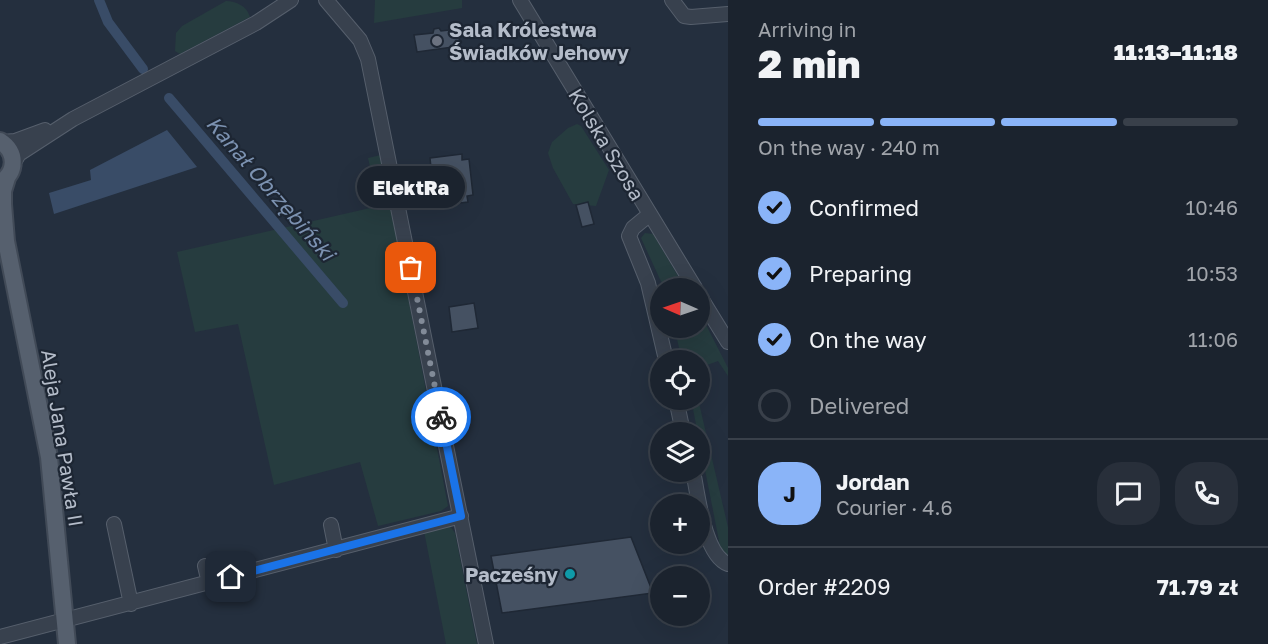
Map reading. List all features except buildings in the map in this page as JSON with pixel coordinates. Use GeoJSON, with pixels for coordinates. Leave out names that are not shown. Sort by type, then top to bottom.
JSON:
{"type":"FeatureCollection","features":[{"type":"Feature","properties":{"kind":"main road"},"geometry":{"type":"LineString","coordinates":[[1,141],[11,152],[7,175]]}},
{"type":"Feature","properties":{"kind":"main road","name":"Aleja Jana Pawła II"},"geometry":{"type":"LineString","coordinates":[[7,175],[3,191],[6,241],[49,457],[68,644]]}},
{"type":"Feature","properties":{"kind":"main road","name":"Aleja Jana Pawła II"},"geometry":{"type":"LineString","coordinates":[[0,225],[6,241]]}},
{"type":"Feature","properties":{"kind":"street"},"geometry":{"type":"LineString","coordinates":[[7,175],[19,154],[73,119],[256,23],[291,0]]}},
{"type":"Feature","properties":{"kind":"street"},"geometry":{"type":"LineString","coordinates":[[326,0],[360,40],[368,58],[486,644]]}},
{"type":"Feature","properties":{"kind":"street"},"geometry":{"type":"LineString","coordinates":[[335,0],[340,14]]}},
{"type":"Feature","properties":{"kind":"street","name":"Kolska Szosa"},"geometry":{"type":"LineString","coordinates":[[520,0],[689,278]]}},
{"type":"Feature","properties":{"kind":"street"},"geometry":{"type":"LineString","coordinates":[[672,0],[684,16],[728,14]]}},
{"type":"Feature","properties":{"kind":"street"},"geometry":{"type":"LineString","coordinates":[[1,141],[22,139],[73,119]]}},
{"type":"Feature","properties":{"kind":"street"},"geometry":{"type":"LineString","coordinates":[[650,214],[633,228],[629,236],[648,283],[664,350]]}},
{"type":"Feature","properties":{"kind":"street"},"geometry":{"type":"LineString","coordinates":[[710,313],[728,342]]}},
{"type":"Feature","properties":{"kind":"street"},"geometry":{"type":"LineString","coordinates":[[695,482],[710,546],[719,559],[728,564]]}},
{"type":"Feature","properties":{"kind":"street"},"geometry":{"type":"LineString","coordinates":[[0,637],[461,516]]}},
{"type":"Feature","properties":{"kind":"street"},"geometry":{"type":"LineString","coordinates":[[114,524],[131,603]]}},
{"type":"Feature","properties":{"kind":"street"},"geometry":{"type":"LineString","coordinates":[[331,525],[336,550]]}},
{"type":"Feature","properties":{"kind":"street"},"geometry":{"type":"LineString","coordinates":[[205,566],[209,583]]}},
{"type":"Feature","properties":{"kind":"green space"},"geometry":{"type":"Polygon","coordinates":[[[375,0],[462,0],[462,8],[374,23],[375,0]]]}},
{"type":"Feature","properties":{"kind":"green space"},"geometry":{"type":"Polygon","coordinates":[[[226,1],[241,5],[250,17],[180,54],[175,51],[176,33],[182,26],[226,1]]]}},
{"type":"Feature","properties":{"kind":"green space"},"geometry":{"type":"Polygon","coordinates":[[[577,124],[581,126],[609,170],[596,206],[573,204],[553,168],[548,153],[552,142],[568,128],[577,124]]]}},
{"type":"Feature","properties":{"kind":"green space"},"geometry":{"type":"Polygon","coordinates":[[[381,155],[448,506],[441,511],[378,526],[360,462],[274,485],[238,324],[195,332],[177,252],[379,206],[368,158],[381,155]]]}},
{"type":"Feature","properties":{"kind":"green space"},"geometry":{"type":"Polygon","coordinates":[[[645,233],[653,234],[679,278],[659,278],[641,238],[645,233]]]}},
{"type":"Feature","properties":{"kind":"green space"},"geometry":{"type":"Polygon","coordinates":[[[710,333],[728,368],[728,376],[718,361],[710,364],[710,350],[680,350],[677,338],[710,338],[710,333]]]}},
{"type":"Feature","properties":{"kind":"green space"},"geometry":{"type":"Polygon","coordinates":[[[693,410],[701,410],[703,422],[696,422],[693,410]]]}},
{"type":"Feature","properties":{"kind":"green space"},"geometry":{"type":"Polygon","coordinates":[[[710,450],[728,527],[728,556],[721,551],[707,482],[710,482],[710,450]]]}},
{"type":"Feature","properties":{"kind":"green space"},"geometry":{"type":"Polygon","coordinates":[[[450,526],[455,533],[477,644],[446,644],[424,531],[450,526]]]}},
{"type":"Feature","properties":{"kind":"water"},"geometry":{"type":"Polygon","coordinates":[[[167,130],[197,167],[54,214],[49,193],[91,180],[90,170],[167,130]]]}},
{"type":"Feature","properties":{"kind":"waterway","name":"Kanał Obrzębiński"},"geometry":{"type":"LineString","coordinates":[[99,0],[108,22],[143,69]]}},
{"type":"Feature","properties":{"kind":"waterway","name":"Kanał Obrzębiński"},"geometry":{"type":"LineString","coordinates":[[169,98],[343,303]]}},
{"type":"Feature","properties":{"kind":"way so far"},"geometry":{"type":"LineString","coordinates":[[411,268],[441,417]]}},
{"type":"Feature","properties":{"kind":"place","name":"Sala Królestwa Świadków Jehowy"},"geometry":{"type":"Point","coordinates":[437,41]}},
{"type":"Feature","properties":{"kind":"place","name":"ElektRa"},"geometry":{"type":"Point","coordinates":[411,268]}},
{"type":"Feature","properties":{"kind":"place","name":"Pacześny"},"geometry":{"type":"Point","coordinates":[570,574]}},
{"type":"Feature","properties":{"kind":"route"},"geometry":{"type":"LineString","coordinates":[[231,577],[461,516],[441,417]]}}]}
